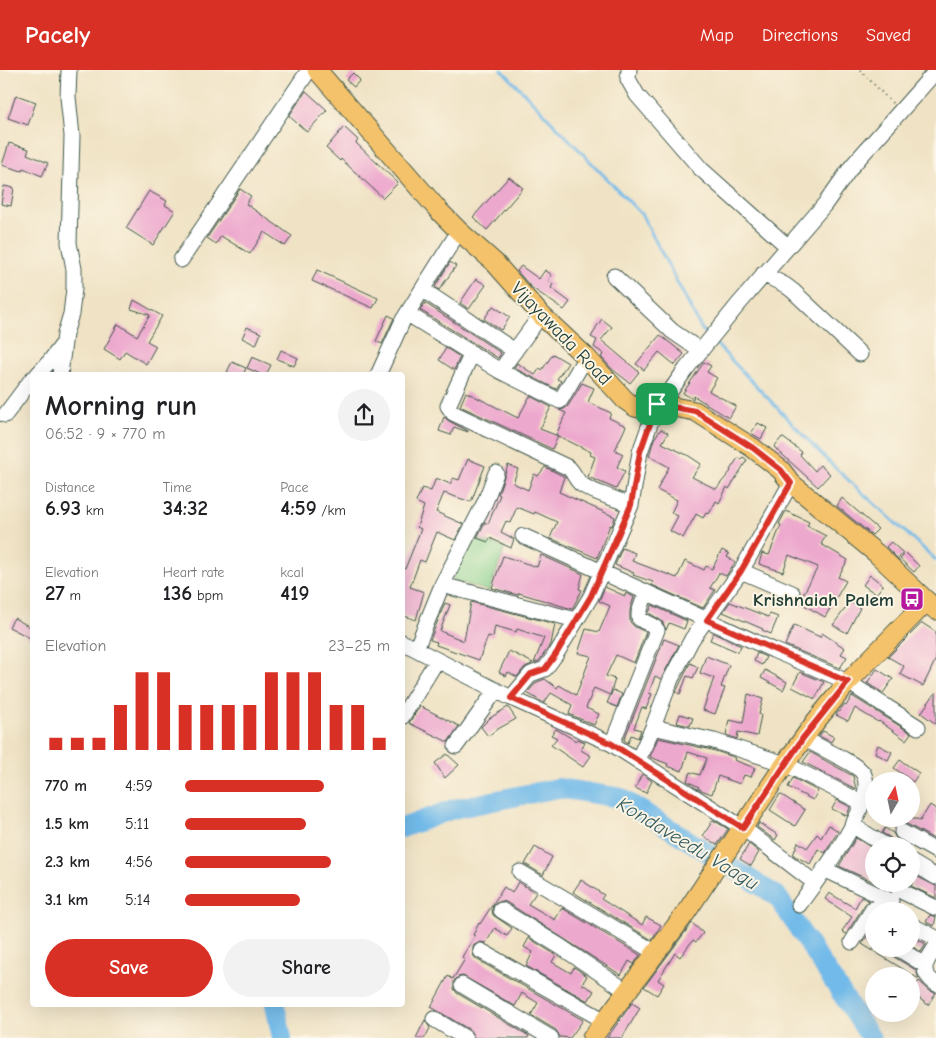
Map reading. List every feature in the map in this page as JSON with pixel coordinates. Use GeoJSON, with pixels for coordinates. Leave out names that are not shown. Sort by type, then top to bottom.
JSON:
{"type":"FeatureCollection","features":[{"type":"Feature","properties":{"kind":"main road","name":"Vijayawada Road"},"geometry":{"type":"LineString","coordinates":[[317,70],[387,152],[459,231],[494,262],[541,316],[586,357],[625,400],[636,407],[644,409],[657,404],[695,411],[753,448],[781,470],[791,483],[876,553],[931,606]]}},
{"type":"Feature","properties":{"kind":"main road"},"geometry":{"type":"LineString","coordinates":[[592,1038],[685,914],[803,738],[848,682],[931,606]]}},
{"type":"Feature","properties":{"kind":"street"},"geometry":{"type":"LineString","coordinates":[[60,372],[74,289],[74,269],[69,243],[72,136],[68,97],[69,70]]}},
{"type":"Feature","properties":{"kind":"street"},"geometry":{"type":"LineString","coordinates":[[181,260],[309,70]]}},
{"type":"Feature","properties":{"kind":"street"},"geometry":{"type":"LineString","coordinates":[[629,70],[628,79],[637,95],[701,169],[787,246]]}},
{"type":"Feature","properties":{"kind":"street"},"geometry":{"type":"LineString","coordinates":[[511,698],[531,674],[545,669],[591,596],[631,505],[640,452],[657,404],[666,397],[763,274],[824,204],[852,166],[936,70]]}},
{"type":"Feature","properties":{"kind":"street"},"geometry":{"type":"LineString","coordinates":[[379,372],[403,320],[423,290],[442,255],[459,231]]}},
{"type":"Feature","properties":{"kind":"street"},"geometry":{"type":"LineString","coordinates":[[763,274],[785,285],[860,354]]}},
{"type":"Feature","properties":{"kind":"street"},"geometry":{"type":"LineString","coordinates":[[614,276],[672,331],[703,349]]}},
{"type":"Feature","properties":{"kind":"street"},"geometry":{"type":"LineString","coordinates":[[423,290],[515,350]]}},
{"type":"Feature","properties":{"kind":"street"},"geometry":{"type":"LineString","coordinates":[[408,314],[500,371],[560,401],[586,357]]}},
{"type":"Feature","properties":{"kind":"street"},"geometry":{"type":"LineString","coordinates":[[500,371],[541,316]]}},
{"type":"Feature","properties":{"kind":"street"},"geometry":{"type":"LineString","coordinates":[[40,372],[64,342]]}},
{"type":"Feature","properties":{"kind":"street"},"geometry":{"type":"LineString","coordinates":[[472,352],[448,406],[453,413],[569,468],[574,473],[578,482],[586,487],[631,505]]}},
{"type":"Feature","properties":{"kind":"street"},"geometry":{"type":"LineString","coordinates":[[6,414],[30,382]]}},
{"type":"Feature","properties":{"kind":"street"},"geometry":{"type":"LineString","coordinates":[[496,473],[485,502],[409,646],[511,698],[612,744],[743,828],[815,883]]}},
{"type":"Feature","properties":{"kind":"street"},"geometry":{"type":"LineString","coordinates":[[638,760],[671,679],[692,640],[741,571],[791,483]]}},
{"type":"Feature","properties":{"kind":"street"},"geometry":{"type":"LineString","coordinates":[[523,536],[601,573],[848,682],[918,726]]}},
{"type":"Feature","properties":{"kind":"street"},"geometry":{"type":"LineString","coordinates":[[741,571],[792,593]]}},
{"type":"Feature","properties":{"kind":"street"},"geometry":{"type":"LineString","coordinates":[[442,585],[576,620]]}},
{"type":"Feature","properties":{"kind":"street"},"geometry":{"type":"LineString","coordinates":[[612,744],[657,630],[654,626],[639,618],[639,612],[646,592]]}},
{"type":"Feature","properties":{"kind":"street"},"geometry":{"type":"LineString","coordinates":[[405,712],[437,660]]}},
{"type":"Feature","properties":{"kind":"street"},"geometry":{"type":"LineString","coordinates":[[456,746],[496,690]]}},
{"type":"Feature","properties":{"kind":"street"},"geometry":{"type":"LineString","coordinates":[[653,727],[719,743],[785,764],[863,803]]}},
{"type":"Feature","properties":{"kind":"street"},"geometry":{"type":"LineString","coordinates":[[799,905],[852,825],[863,803],[866,782],[862,772],[854,766],[803,738]]}},
{"type":"Feature","properties":{"kind":"street"},"geometry":{"type":"LineString","coordinates":[[852,825],[871,837]]}},
{"type":"Feature","properties":{"kind":"street"},"geometry":{"type":"LineString","coordinates":[[902,832],[936,851]]}},
{"type":"Feature","properties":{"kind":"street"},"geometry":{"type":"LineString","coordinates":[[920,867],[936,877]]}},
{"type":"Feature","properties":{"kind":"street"},"geometry":{"type":"LineString","coordinates":[[824,869],[891,899],[936,908]]}},
{"type":"Feature","properties":{"kind":"street"},"geometry":{"type":"LineString","coordinates":[[520,872],[656,953]]}},
{"type":"Feature","properties":{"kind":"street"},"geometry":{"type":"LineString","coordinates":[[501,910],[628,992]]}},
{"type":"Feature","properties":{"kind":"street"},"geometry":{"type":"LineString","coordinates":[[852,942],[865,932]]}},
{"type":"Feature","properties":{"kind":"street"},"geometry":{"type":"LineString","coordinates":[[920,933],[935,946],[925,965],[924,973],[927,978],[936,984]]}},
{"type":"Feature","properties":{"kind":"street"},"geometry":{"type":"LineString","coordinates":[[481,951],[605,1021]]}},
{"type":"Feature","properties":{"kind":"street"},"geometry":{"type":"LineString","coordinates":[[912,957],[925,965]]}},
{"type":"Feature","properties":{"kind":"street"},"geometry":{"type":"LineString","coordinates":[[462,985],[551,1038]]}},
{"type":"Feature","properties":{"kind":"street"},"geometry":{"type":"LineString","coordinates":[[434,1019],[465,1038]]}},
{"type":"Feature","properties":{"kind":"path"},"geometry":{"type":"LineString","coordinates":[[860,70],[901,111]]}},
{"type":"Feature","properties":{"kind":"green space"},"geometry":{"type":"Polygon","coordinates":[[[469,537],[505,548],[489,591],[452,580],[469,537]]]}},
{"type":"Feature","properties":{"kind":"building"},"geometry":{"type":"Polygon","coordinates":[[[353,73],[360,80],[354,87],[346,80],[353,73]]]}},
{"type":"Feature","properties":{"kind":"building"},"geometry":{"type":"Polygon","coordinates":[[[306,91],[327,110],[307,132],[289,116],[306,91]]]}},
{"type":"Feature","properties":{"kind":"building"},"geometry":{"type":"Polygon","coordinates":[[[16,95],[36,102],[28,125],[8,118],[16,95]]]}},
{"type":"Feature","properties":{"kind":"building"},"geometry":{"type":"Polygon","coordinates":[[[344,127],[358,140],[356,143],[398,183],[383,198],[341,159],[340,161],[326,148],[344,127]]]}},
{"type":"Feature","properties":{"kind":"building"},"geometry":{"type":"Polygon","coordinates":[[[9,143],[29,149],[27,154],[48,163],[42,176],[23,168],[22,171],[2,165],[9,143]]]}},
{"type":"Feature","properties":{"kind":"building"},"geometry":{"type":"Polygon","coordinates":[[[509,177],[523,188],[487,230],[473,217],[509,177]]]}},
{"type":"Feature","properties":{"kind":"building"},"geometry":{"type":"Polygon","coordinates":[[[4,186],[14,188],[11,206],[1,204],[4,186]]]}},
{"type":"Feature","properties":{"kind":"building"},"geometry":{"type":"Polygon","coordinates":[[[240,189],[251,196],[246,204],[292,236],[285,246],[264,232],[250,254],[221,236],[216,244],[207,238],[240,189]]]}},
{"type":"Feature","properties":{"kind":"building"},"geometry":{"type":"Polygon","coordinates":[[[149,191],[167,201],[165,205],[175,211],[153,245],[126,228],[149,191]]]}},
{"type":"Feature","properties":{"kind":"building"},"geometry":{"type":"Polygon","coordinates":[[[450,262],[456,266],[439,290],[435,287],[450,262]]]}},
{"type":"Feature","properties":{"kind":"building"},"geometry":{"type":"Polygon","coordinates":[[[521,266],[539,279],[545,270],[552,275],[548,281],[553,284],[551,288],[570,302],[564,310],[531,287],[517,271],[521,266]]]}},
{"type":"Feature","properties":{"kind":"building"},"geometry":{"type":"Polygon","coordinates":[[[317,270],[378,298],[373,308],[312,281],[317,270]]]}},
{"type":"Feature","properties":{"kind":"building"},"geometry":{"type":"Polygon","coordinates":[[[476,279],[486,285],[469,309],[460,303],[476,279]]]}},
{"type":"Feature","properties":{"kind":"building"},"geometry":{"type":"Polygon","coordinates":[[[134,300],[162,316],[147,341],[156,346],[146,364],[125,351],[120,359],[104,349],[118,324],[137,336],[150,315],[131,309],[134,300]]]}},
{"type":"Feature","properties":{"kind":"building"},"geometry":{"type":"Polygon","coordinates":[[[425,303],[501,353],[498,358],[420,310],[425,303]]]}},
{"type":"Feature","properties":{"kind":"building"},"geometry":{"type":"Polygon","coordinates":[[[493,306],[510,317],[501,330],[484,319],[493,306]]]}},
{"type":"Feature","properties":{"kind":"building"},"geometry":{"type":"Polygon","coordinates":[[[388,315],[394,318],[382,344],[376,341],[388,315]]]}},
{"type":"Feature","properties":{"kind":"building"},"geometry":{"type":"Polygon","coordinates":[[[602,319],[612,327],[601,340],[639,372],[630,383],[612,369],[601,357],[604,354],[594,347],[597,340],[591,337],[602,319]]]}},
{"type":"Feature","properties":{"kind":"building"},"geometry":{"type":"Polygon","coordinates":[[[247,327],[261,333],[256,345],[242,338],[247,327]]]}},
{"type":"Feature","properties":{"kind":"building"},"geometry":{"type":"Polygon","coordinates":[[[660,335],[684,354],[675,365],[659,352],[644,370],[636,364],[660,335]]]}},
{"type":"Feature","properties":{"kind":"building"},"geometry":{"type":"Polygon","coordinates":[[[446,348],[460,357],[454,370],[439,360],[446,348]]]}},
{"type":"Feature","properties":{"kind":"building"},"geometry":{"type":"Polygon","coordinates":[[[281,350],[298,358],[294,366],[277,359],[281,350]]]}},
{"type":"Feature","properties":{"kind":"building"},"geometry":{"type":"Polygon","coordinates":[[[553,354],[568,363],[557,379],[561,381],[556,389],[514,368],[517,363],[535,375],[540,368],[542,370],[553,354]]]}},
{"type":"Feature","properties":{"kind":"building"},"geometry":{"type":"Polygon","coordinates":[[[252,357],[271,365],[268,372],[256,372],[247,368],[252,357]]]}},
{"type":"Feature","properties":{"kind":"building"},"geometry":{"type":"Polygon","coordinates":[[[232,362],[246,368],[244,372],[227,372],[232,362]]]}},
{"type":"Feature","properties":{"kind":"building"},"geometry":{"type":"Polygon","coordinates":[[[704,362],[711,366],[707,372],[717,378],[709,391],[736,406],[729,418],[694,396],[693,399],[683,393],[704,362]]]}},
{"type":"Feature","properties":{"kind":"building"},"geometry":{"type":"Polygon","coordinates":[[[582,383],[594,388],[588,402],[611,413],[609,418],[626,426],[615,450],[623,454],[617,467],[625,471],[616,489],[588,477],[595,457],[590,455],[591,452],[556,435],[566,413],[559,410],[568,406],[582,383]]]}},
{"type":"Feature","properties":{"kind":"building"},"geometry":{"type":"Polygon","coordinates":[[[466,392],[518,418],[530,396],[551,407],[540,429],[558,436],[552,449],[460,406],[466,392]]]}},
{"type":"Feature","properties":{"kind":"building"},"geometry":{"type":"Polygon","coordinates":[[[444,417],[468,432],[454,427],[451,435],[439,431],[444,417]]]}},
{"type":"Feature","properties":{"kind":"building"},"geometry":{"type":"Polygon","coordinates":[[[758,423],[767,428],[761,439],[751,433],[758,423]]]}},
{"type":"Feature","properties":{"kind":"building"},"geometry":{"type":"Polygon","coordinates":[[[661,429],[668,433],[662,443],[701,464],[692,477],[716,489],[731,471],[738,458],[741,459],[743,457],[747,460],[729,489],[727,487],[719,503],[716,501],[709,514],[706,513],[703,518],[696,514],[683,538],[670,531],[678,516],[671,513],[677,500],[657,490],[669,467],[649,456],[654,439],[661,429]]]}},
{"type":"Feature","properties":{"kind":"building"},"geometry":{"type":"Polygon","coordinates":[[[782,437],[802,452],[800,455],[815,471],[820,465],[830,474],[818,487],[774,447],[782,437]]]}},
{"type":"Feature","properties":{"kind":"building"},"geometry":{"type":"Polygon","coordinates":[[[468,459],[485,466],[471,502],[444,493],[436,512],[463,524],[455,540],[437,532],[425,562],[420,560],[410,587],[424,592],[416,620],[405,616],[405,569],[421,529],[417,527],[424,506],[416,502],[422,488],[431,491],[436,478],[450,484],[453,478],[459,480],[468,459]]]}},
{"type":"Feature","properties":{"kind":"building"},"geometry":{"type":"Polygon","coordinates":[[[508,465],[518,469],[513,483],[528,490],[534,474],[538,476],[545,467],[564,477],[559,492],[615,517],[597,558],[550,538],[557,522],[535,512],[534,514],[517,507],[510,523],[506,521],[501,532],[514,539],[511,548],[490,538],[488,542],[477,538],[485,522],[488,524],[500,495],[498,494],[508,465]]]}},
{"type":"Feature","properties":{"kind":"building"},"geometry":{"type":"Polygon","coordinates":[[[842,498],[878,529],[872,535],[837,506],[842,498]]]}},
{"type":"Feature","properties":{"kind":"building"},"geometry":{"type":"Polygon","coordinates":[[[786,511],[809,522],[807,526],[826,536],[821,544],[848,560],[838,577],[846,581],[825,617],[799,602],[818,567],[789,555],[783,572],[759,564],[762,553],[769,555],[781,525],[779,524],[786,511]]]}},
{"type":"Feature","properties":{"kind":"building"},"geometry":{"type":"Polygon","coordinates":[[[891,542],[903,553],[898,559],[886,547],[891,542]]]}},
{"type":"Feature","properties":{"kind":"building"},"geometry":{"type":"Polygon","coordinates":[[[622,548],[635,553],[632,561],[677,578],[685,561],[704,570],[706,566],[712,569],[722,550],[729,554],[727,557],[735,562],[726,576],[719,573],[710,588],[715,590],[703,608],[652,585],[653,582],[633,575],[634,573],[615,565],[622,548]]]}},
{"type":"Feature","properties":{"kind":"building"},"geometry":{"type":"Polygon","coordinates":[[[906,553],[919,566],[914,572],[900,559],[906,553]]]}},
{"type":"Feature","properties":{"kind":"building"},"geometry":{"type":"Polygon","coordinates":[[[541,555],[583,574],[579,589],[582,590],[572,609],[519,593],[518,595],[492,588],[503,556],[537,567],[541,555]]]}},
{"type":"Feature","properties":{"kind":"building"},"geometry":{"type":"Polygon","coordinates":[[[870,575],[883,585],[876,594],[863,585],[870,575]]]}},
{"type":"Feature","properties":{"kind":"building"},"geometry":{"type":"Polygon","coordinates":[[[605,587],[625,596],[626,593],[634,597],[630,610],[630,622],[635,627],[646,632],[634,663],[616,655],[606,676],[615,679],[610,695],[594,688],[586,708],[599,714],[594,725],[569,714],[572,705],[551,693],[544,703],[527,693],[537,682],[545,679],[557,688],[559,685],[576,695],[591,656],[578,653],[586,629],[599,632],[610,606],[599,601],[605,587]]]}},
{"type":"Feature","properties":{"kind":"building"},"geometry":{"type":"Polygon","coordinates":[[[471,602],[555,624],[551,644],[539,661],[534,663],[544,638],[517,629],[516,632],[495,626],[493,637],[488,636],[479,660],[436,645],[437,642],[430,640],[445,603],[450,605],[440,631],[464,641],[471,602]]]}},
{"type":"Feature","properties":{"kind":"building"},"geometry":{"type":"Polygon","coordinates":[[[730,602],[768,617],[770,614],[778,617],[771,634],[723,612],[730,602]]]}},
{"type":"Feature","properties":{"kind":"building"},"geometry":{"type":"Polygon","coordinates":[[[850,602],[860,608],[847,633],[833,625],[850,602]]]}},
{"type":"Feature","properties":{"kind":"building"},"geometry":{"type":"Polygon","coordinates":[[[652,605],[687,621],[684,629],[669,623],[666,630],[662,621],[649,613],[652,605]]]}},
{"type":"Feature","properties":{"kind":"building"},"geometry":{"type":"Polygon","coordinates":[[[14,618],[30,627],[30,638],[9,627],[14,618]]]}},
{"type":"Feature","properties":{"kind":"building"},"geometry":{"type":"Polygon","coordinates":[[[922,623],[936,632],[936,659],[923,686],[900,674],[904,666],[888,657],[922,623]]]}},
{"type":"Feature","properties":{"kind":"building"},"geometry":{"type":"Polygon","coordinates":[[[794,625],[820,637],[822,633],[845,648],[841,654],[847,657],[840,668],[785,645],[794,625]]]}},
{"type":"Feature","properties":{"kind":"building"},"geometry":{"type":"Polygon","coordinates":[[[713,633],[741,646],[738,652],[710,640],[713,633]]]}},
{"type":"Feature","properties":{"kind":"building"},"geometry":{"type":"Polygon","coordinates":[[[664,639],[679,645],[661,679],[655,676],[649,693],[652,694],[646,709],[642,707],[634,728],[641,730],[638,738],[631,735],[628,743],[624,740],[664,639]]]}},
{"type":"Feature","properties":{"kind":"building"},"geometry":{"type":"Polygon","coordinates":[[[509,651],[533,663],[524,668],[517,677],[508,672],[506,676],[499,672],[509,651]]]}},
{"type":"Feature","properties":{"kind":"building"},"geometry":{"type":"Polygon","coordinates":[[[757,653],[766,657],[762,665],[754,661],[757,653]]]}},
{"type":"Feature","properties":{"kind":"building"},"geometry":{"type":"Polygon","coordinates":[[[706,656],[729,665],[721,687],[725,688],[715,714],[703,710],[714,678],[700,673],[706,656]]]}},
{"type":"Feature","properties":{"kind":"building"},"geometry":{"type":"Polygon","coordinates":[[[690,663],[698,667],[693,678],[687,676],[680,694],[676,692],[690,663]]]}},
{"type":"Feature","properties":{"kind":"building"},"geometry":{"type":"Polygon","coordinates":[[[877,669],[893,679],[883,693],[867,683],[877,669]]]}},
{"type":"Feature","properties":{"kind":"building"},"geometry":{"type":"Polygon","coordinates":[[[765,670],[787,682],[783,690],[761,678],[765,670]]]}},
{"type":"Feature","properties":{"kind":"building"},"geometry":{"type":"Polygon","coordinates":[[[800,672],[824,682],[815,699],[792,687],[800,672]]]}},
{"type":"Feature","properties":{"kind":"building"},"geometry":{"type":"Polygon","coordinates":[[[613,690],[622,694],[617,707],[607,703],[613,690]]]}},
{"type":"Feature","properties":{"kind":"building"},"geometry":{"type":"Polygon","coordinates":[[[936,692],[936,724],[921,713],[936,692]]]}},
{"type":"Feature","properties":{"kind":"building"},"geometry":{"type":"Polygon","coordinates":[[[748,694],[763,699],[759,714],[761,715],[757,736],[738,732],[737,739],[726,735],[729,720],[743,723],[748,694]]]}},
{"type":"Feature","properties":{"kind":"building"},"geometry":{"type":"Polygon","coordinates":[[[852,696],[911,733],[906,740],[879,721],[855,708],[848,721],[836,715],[844,705],[846,706],[852,696]]]}},
{"type":"Feature","properties":{"kind":"building"},"geometry":{"type":"Polygon","coordinates":[[[420,706],[459,726],[448,742],[409,723],[420,706]]]}},
{"type":"Feature","properties":{"kind":"building"},"geometry":{"type":"Polygon","coordinates":[[[508,707],[516,719],[488,736],[481,727],[490,718],[508,707]]]}},
{"type":"Feature","properties":{"kind":"building"},"geometry":{"type":"Polygon","coordinates":[[[680,714],[693,718],[690,726],[677,723],[680,714]]]}},
{"type":"Feature","properties":{"kind":"building"},"geometry":{"type":"Polygon","coordinates":[[[556,729],[576,741],[577,739],[585,742],[581,750],[591,756],[583,767],[551,745],[557,738],[551,735],[556,729]]]}},
{"type":"Feature","properties":{"kind":"building"},"geometry":{"type":"Polygon","coordinates":[[[823,731],[834,737],[831,742],[819,736],[823,731]]]}},
{"type":"Feature","properties":{"kind":"building"},"geometry":{"type":"Polygon","coordinates":[[[658,738],[712,750],[731,756],[735,758],[734,760],[755,768],[751,777],[744,775],[740,784],[718,776],[712,794],[701,790],[687,781],[690,772],[700,775],[707,758],[688,752],[682,771],[667,766],[668,764],[650,757],[658,738]]]}},
{"type":"Feature","properties":{"kind":"building"},"geometry":{"type":"Polygon","coordinates":[[[878,745],[892,752],[888,760],[875,753],[878,745]]]}},
{"type":"Feature","properties":{"kind":"building"},"geometry":{"type":"Polygon","coordinates":[[[810,752],[853,776],[856,789],[803,762],[810,752]]]}},
{"type":"Feature","properties":{"kind":"building"},"geometry":{"type":"Polygon","coordinates":[[[447,754],[459,765],[445,778],[435,763],[447,754]]]}},
{"type":"Feature","properties":{"kind":"building"},"geometry":{"type":"Polygon","coordinates":[[[900,760],[918,772],[899,772],[894,768],[900,760]]]}},
{"type":"Feature","properties":{"kind":"building"},"geometry":{"type":"Polygon","coordinates":[[[642,774],[652,781],[646,793],[635,788],[642,774]]]}},
{"type":"Feature","properties":{"kind":"building"},"geometry":{"type":"Polygon","coordinates":[[[793,778],[818,791],[813,800],[788,787],[793,778]]]}},
{"type":"Feature","properties":{"kind":"building"},"geometry":{"type":"Polygon","coordinates":[[[780,794],[805,810],[795,826],[770,810],[780,794]]]}},
{"type":"Feature","properties":{"kind":"building"},"geometry":{"type":"Polygon","coordinates":[[[837,800],[850,807],[847,816],[832,809],[837,800]]]}},
{"type":"Feature","properties":{"kind":"building"},"geometry":{"type":"Polygon","coordinates":[[[930,805],[936,809],[936,840],[914,828],[920,828],[920,821],[930,805]]]}},
{"type":"Feature","properties":{"kind":"building"},"geometry":{"type":"Polygon","coordinates":[[[713,820],[728,829],[717,845],[703,836],[713,820]]]}},
{"type":"Feature","properties":{"kind":"building"},"geometry":{"type":"Polygon","coordinates":[[[759,823],[778,835],[775,840],[757,827],[759,823]]]}},
{"type":"Feature","properties":{"kind":"building"},"geometry":{"type":"Polygon","coordinates":[[[829,825],[838,831],[825,853],[818,849],[810,864],[793,855],[798,842],[807,848],[817,834],[821,838],[829,825]]]}},
{"type":"Feature","properties":{"kind":"building"},"geometry":{"type":"Polygon","coordinates":[[[885,828],[893,833],[895,837],[889,837],[882,833],[885,828]]]}},
{"type":"Feature","properties":{"kind":"building"},"geometry":{"type":"Polygon","coordinates":[[[856,838],[865,844],[865,878],[839,866],[856,838]]]}},
{"type":"Feature","properties":{"kind":"building"},"geometry":{"type":"Polygon","coordinates":[[[749,844],[759,852],[751,866],[740,859],[749,844]]]}},
{"type":"Feature","properties":{"kind":"building"},"geometry":{"type":"Polygon","coordinates":[[[535,847],[552,857],[543,875],[525,864],[535,847]]]}},
{"type":"Feature","properties":{"kind":"building"},"geometry":{"type":"Polygon","coordinates":[[[920,878],[936,886],[936,898],[920,890],[920,878]]]}},
{"type":"Feature","properties":{"kind":"building"},"geometry":{"type":"Polygon","coordinates":[[[581,880],[604,895],[601,899],[642,925],[646,917],[661,925],[652,940],[573,892],[581,880]]]}},
{"type":"Feature","properties":{"kind":"building"},"geometry":{"type":"Polygon","coordinates":[[[518,882],[536,893],[528,904],[555,920],[562,908],[640,955],[634,964],[629,961],[621,975],[506,902],[501,901],[493,905],[493,915],[512,928],[507,936],[495,928],[486,943],[480,942],[473,946],[473,955],[476,959],[583,1020],[570,1038],[560,1037],[556,1030],[531,1015],[538,1003],[522,993],[515,1006],[463,976],[458,977],[454,981],[454,989],[457,993],[529,1036],[528,1038],[474,1038],[470,1030],[431,1007],[448,976],[453,979],[465,959],[462,957],[475,936],[473,935],[479,923],[504,887],[512,893],[518,882]]]}},
{"type":"Feature","properties":{"kind":"building"},"geometry":{"type":"Polygon","coordinates":[[[829,893],[855,908],[861,897],[869,901],[865,902],[846,934],[842,931],[852,917],[825,899],[829,893]]]}},
{"type":"Feature","properties":{"kind":"building"},"geometry":{"type":"Polygon","coordinates":[[[930,915],[936,917],[934,926],[926,922],[930,915]]]}},
{"type":"Feature","properties":{"kind":"building"},"geometry":{"type":"Polygon","coordinates":[[[692,923],[703,933],[696,942],[693,940],[680,957],[675,953],[658,980],[664,984],[657,995],[644,987],[692,923]]]}},
{"type":"Feature","properties":{"kind":"building"},"geometry":{"type":"Polygon","coordinates":[[[529,938],[556,955],[552,962],[571,973],[574,967],[587,976],[582,984],[594,991],[588,1001],[526,966],[533,952],[524,947],[529,938]]]}},
{"type":"Feature","properties":{"kind":"building"},"geometry":{"type":"Polygon","coordinates":[[[920,941],[926,944],[920,951],[920,941]]]}},
{"type":"Feature","properties":{"kind":"building"},"geometry":{"type":"Polygon","coordinates":[[[883,957],[894,957],[911,967],[899,967],[883,957]]]}},
{"type":"Feature","properties":{"kind":"building"},"geometry":{"type":"Polygon","coordinates":[[[920,982],[930,991],[936,993],[928,1005],[920,999],[920,982]]]}},
{"type":"Feature","properties":{"kind":"building"},"geometry":{"type":"Polygon","coordinates":[[[632,1003],[640,1008],[622,1038],[607,1038],[632,1003]]]}},
{"type":"Feature","properties":{"kind":"building"},"geometry":{"type":"Polygon","coordinates":[[[425,1020],[430,1028],[425,1038],[416,1038],[425,1020]]]}},
{"type":"Feature","properties":{"kind":"waterway"},"geometry":{"type":"LineString","coordinates":[[502,70],[642,215],[701,328],[707,335]]}},
{"type":"Feature","properties":{"kind":"waterway"},"geometry":{"type":"LineString","coordinates":[[714,342],[832,465],[936,560]]}},
{"type":"Feature","properties":{"kind":"waterway","name":"Kondaveedu Vaagu"},"geometry":{"type":"LineString","coordinates":[[405,827],[453,809],[558,788],[621,798],[777,896],[871,1038]]}},
{"type":"Feature","properties":{"kind":"waterway","name":"Kondaveedu Vaagu"},"geometry":{"type":"LineString","coordinates":[[275,1007],[282,1038]]}},
{"type":"Feature","properties":{"kind":"place","name":"Krishnaiah Palem"},"geometry":{"type":"Point","coordinates":[912,599]}},
{"type":"Feature","properties":{"kind":"route"},"geometry":{"type":"LineString","coordinates":[[657,404],[687,408],[695,411],[753,448],[781,470],[791,483],[741,571],[707,620],[848,682],[803,738],[743,828],[612,744],[511,698],[531,674],[545,669],[591,596],[631,505],[640,452],[657,404]]}}]}
